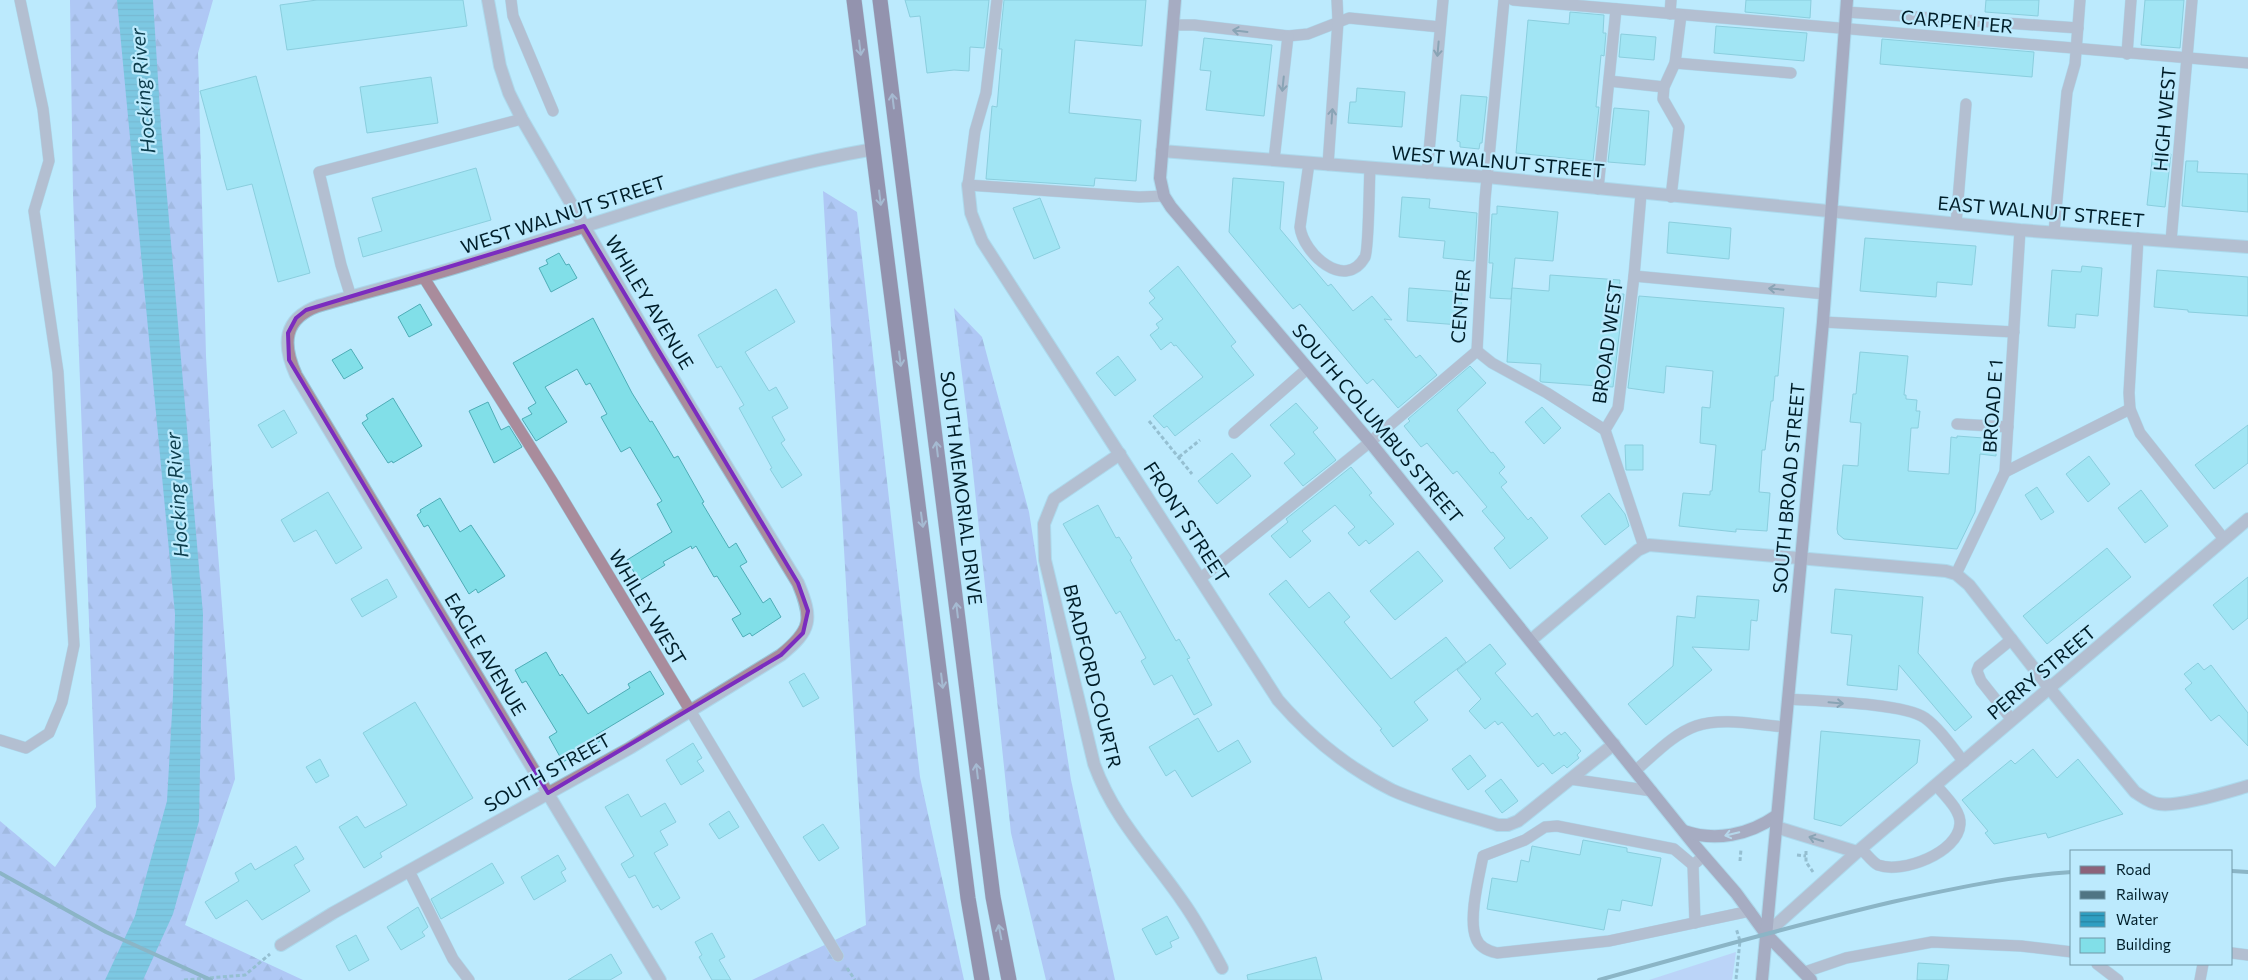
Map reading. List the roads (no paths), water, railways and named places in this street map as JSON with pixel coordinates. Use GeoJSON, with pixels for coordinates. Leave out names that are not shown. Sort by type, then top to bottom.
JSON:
{"type":"FeatureCollection","features":[{"type":"Feature","properties":{"kind":"highway"},"geometry":{"type":"LineString","coordinates":[[854,0],[968,898],[982,980]]}},
{"type":"Feature","properties":{"kind":"highway","name":"SOUTH MEMORIAL DRIVE"},"geometry":{"type":"LineString","coordinates":[[880,0],[993,897],[1009,980]]}},
{"type":"Feature","properties":{"kind":"street","name":"WHILEY AVENUE"},"geometry":{"type":"LineString","coordinates":[[488,0],[500,66],[509,94],[522,119],[798,583],[808,611]]}},
{"type":"Feature","properties":{"kind":"street","name":"SOUTH COLUMBUS STREET"},"geometry":{"type":"LineString","coordinates":[[1175,0],[1160,178],[1164,196],[1171,207],[1370,442],[1750,911],[1766,934],[1808,976]]}},
{"type":"Feature","properties":{"kind":"street","name":"SOUTH BROAD STREET"},"geometry":{"type":"LineString","coordinates":[[1762,980],[1823,322],[1846,6]]}},
{"type":"Feature","properties":{"kind":"street","name":"WEST WALNUT STREET"},"geometry":{"type":"LineString","coordinates":[[287,346],[292,323],[301,314],[318,306],[424,278],[584,226],[745,178],[830,157],[874,149]]}},
{"type":"Feature","properties":{"kind":"street","name":"WEST WALNUT STREET"},"geometry":{"type":"LineString","coordinates":[[1162,151],[1487,178],[1671,197],[1831,210]]}},
{"type":"Feature","properties":{"kind":"street","name":"FRONT STREET"},"geometry":{"type":"LineString","coordinates":[[968,185],[971,213],[982,241],[1278,700],[1303,729],[1342,760],[1392,790],[1498,825],[1518,822],[1614,744]]}},
{"type":"Feature","properties":{"kind":"street","name":"EAST WALNUT STREET"},"geometry":{"type":"LineString","coordinates":[[1831,210],[2020,230],[2248,247]]}},
{"type":"Feature","properties":{"kind":"street","name":"EAGLE AVENUE"},"geometry":{"type":"LineString","coordinates":[[287,346],[289,360],[296,375],[660,980]]}},
{"type":"Feature","properties":{"kind":"street","name":"BRADFORD COURTR"},"geometry":{"type":"LineString","coordinates":[[1120,454],[1054,499],[1044,524],[1045,560],[1094,764],[1102,788],[1120,819],[1183,902],[1222,968]]}},
{"type":"Feature","properties":{"kind":"street","name":"PERRY STREET"},"geometry":{"type":"LineString","coordinates":[[1766,934],[1859,850],[2248,519]]}},
{"type":"Feature","properties":{"kind":"street"},"geometry":{"type":"LineString","coordinates":[[1531,640],[1644,547],[1656,545],[1919,567],[1956,574],[1969,585],[2135,792],[2147,800],[2160,804],[2178,803],[2248,786]]}},
{"type":"Feature","properties":{"kind":"street","name":"SOUTH STREET"},"geometry":{"type":"LineString","coordinates":[[281,945],[409,871],[630,748],[781,655],[794,645],[803,633],[807,623],[808,611]]}},
{"type":"Feature","properties":{"kind":"street"},"geometry":{"type":"LineString","coordinates":[[1684,830],[1699,836],[1724,836],[1776,821],[1859,850]]}},
{"type":"Feature","properties":{"kind":"lane"},"geometry":{"type":"LineString","coordinates":[[0,740],[26,748],[49,733],[62,702],[74,645],[58,372],[34,211],[48,161],[43,109],[20,0]]}},
{"type":"Feature","properties":{"kind":"lane"},"geometry":{"type":"LineString","coordinates":[[512,0],[513,16],[553,112]]}},
{"type":"Feature","properties":{"kind":"lane"},"geometry":{"type":"LineString","coordinates":[[997,0],[986,93],[975,131],[968,185],[1138,197],[1164,196]]}},
{"type":"Feature","properties":{"kind":"lane"},"geometry":{"type":"LineString","coordinates":[[1328,165],[1338,21],[1336,0]]}},
{"type":"Feature","properties":{"kind":"lane"},"geometry":{"type":"LineString","coordinates":[[1427,173],[1443,0]]}},
{"type":"Feature","properties":{"kind":"lane","name":"CENTER"},"geometry":{"type":"LineString","coordinates":[[1201,578],[1370,442],[1477,351],[1487,178],[1504,0]]}},
{"type":"Feature","properties":{"kind":"lane","name":"CARPENTER"},"geometry":{"type":"LineString","coordinates":[[1513,0],[2076,50],[2248,63]]}},
{"type":"Feature","properties":{"kind":"lane"},"geometry":{"type":"LineString","coordinates":[[1671,0],[1675,14],[1675,63],[1664,86],[1663,99],[1679,127],[1671,197]]}},
{"type":"Feature","properties":{"kind":"lane"},"geometry":{"type":"LineString","coordinates":[[2054,232],[2067,92],[2075,64],[2080,0]]}},
{"type":"Feature","properties":{"kind":"lane"},"geometry":{"type":"LineString","coordinates":[[2127,54],[2131,0]]}},
{"type":"Feature","properties":{"kind":"lane","name":"HIGH WEST"},"geometry":{"type":"LineString","coordinates":[[2171,241],[2192,0]]}},
{"type":"Feature","properties":{"kind":"lane"},"geometry":{"type":"LineString","coordinates":[[1846,6],[2078,28]]}},
{"type":"Feature","properties":{"kind":"lane"},"geometry":{"type":"LineString","coordinates":[[1598,189],[1616,9]]}},
{"type":"Feature","properties":{"kind":"lane"},"geometry":{"type":"LineString","coordinates":[[1173,25],[1194,25],[1288,36],[1308,34],[1349,18],[1440,27]]}},
{"type":"Feature","properties":{"kind":"lane"},"geometry":{"type":"LineString","coordinates":[[1274,160],[1288,36]]}},
{"type":"Feature","properties":{"kind":"lane"},"geometry":{"type":"LineString","coordinates":[[1675,63],[1791,73]]}},
{"type":"Feature","properties":{"kind":"lane"},"geometry":{"type":"LineString","coordinates":[[1609,81],[1664,86]]}},
{"type":"Feature","properties":{"kind":"lane"},"geometry":{"type":"LineString","coordinates":[[1956,224],[1966,104]]}},
{"type":"Feature","properties":{"kind":"lane"},"geometry":{"type":"LineString","coordinates":[[350,297],[319,172],[522,119]]}},
{"type":"Feature","properties":{"kind":"lane"},"geometry":{"type":"LineString","coordinates":[[1309,163],[1300,227],[1301,236],[1312,252],[1323,263],[1340,271],[1356,267],[1366,256],[1370,168]]}},
{"type":"Feature","properties":{"kind":"lane","name":"BROAD WEST"},"geometry":{"type":"LineString","coordinates":[[1641,194],[1634,276],[1618,408],[1605,430],[1644,547]]}},
{"type":"Feature","properties":{"kind":"lane","name":"BROAD E 1"},"geometry":{"type":"LineString","coordinates":[[1956,574],[2005,472],[2020,230]]}},
{"type":"Feature","properties":{"kind":"lane"},"geometry":{"type":"LineString","coordinates":[[2138,238],[2129,393],[2130,409],[2140,433],[2224,539]]}},
{"type":"Feature","properties":{"kind":"lane"},"geometry":{"type":"LineString","coordinates":[[1634,276],[1825,294]]}},
{"type":"Feature","properties":{"kind":"lane","name":"WHILEY WEST"},"geometry":{"type":"LineString","coordinates":[[424,278],[552,481],[838,956]]}},
{"type":"Feature","properties":{"kind":"lane"},"geometry":{"type":"LineString","coordinates":[[1823,322],[2014,332]]}},
{"type":"Feature","properties":{"kind":"lane"},"geometry":{"type":"LineString","coordinates":[[1477,351],[1492,364],[1547,393],[1605,430]]}},
{"type":"Feature","properties":{"kind":"lane"},"geometry":{"type":"LineString","coordinates":[[1234,433],[1308,368]]}},
{"type":"Feature","properties":{"kind":"lane"},"geometry":{"type":"LineString","coordinates":[[2005,472],[2130,409]]}},
{"type":"Feature","properties":{"kind":"lane"},"geometry":{"type":"LineString","coordinates":[[1957,424],[2008,427]]}},
{"type":"Feature","properties":{"kind":"lane"},"geometry":{"type":"LineString","coordinates":[[2012,639],[1979,666],[1977,671],[1981,681],[2012,720]]}},
{"type":"Feature","properties":{"kind":"lane"},"geometry":{"type":"LineString","coordinates":[[1788,699],[1896,708],[1918,714],[1934,726],[1964,762]]}},
{"type":"Feature","properties":{"kind":"lane"},"geometry":{"type":"LineString","coordinates":[[1636,770],[1680,734],[1694,726],[1711,723],[1785,727]]}},
{"type":"Feature","properties":{"kind":"lane"},"geometry":{"type":"LineString","coordinates":[[1570,779],[1652,790]]}},
{"type":"Feature","properties":{"kind":"lane"},"geometry":{"type":"LineString","coordinates":[[1859,850],[1876,864],[1889,867],[1907,866],[1927,860],[1948,846],[1957,833],[1960,823],[1953,806],[1936,785]]}},
{"type":"Feature","properties":{"kind":"lane"},"geometry":{"type":"LineString","coordinates":[[1695,923],[1693,865],[1674,849],[1557,826],[1545,827],[1525,840],[1482,856],[1472,925],[1476,939],[1485,950],[1497,953],[1609,941],[1695,923],[1750,911]]}},
{"type":"Feature","properties":{"kind":"lane"},"geometry":{"type":"LineString","coordinates":[[1693,865],[1704,856]]}},
{"type":"Feature","properties":{"kind":"lane"},"geometry":{"type":"LineString","coordinates":[[409,871],[454,959],[469,980]]}},
{"type":"Feature","properties":{"kind":"lane"},"geometry":{"type":"LineString","coordinates":[[1808,976],[1846,958],[1932,942],[2021,946],[2070,952]]}},
{"type":"Feature","properties":{"kind":"lane"},"geometry":{"type":"LineString","coordinates":[[2233,953],[2248,954]]}},
{"type":"Feature","properties":{"kind":"lane"},"geometry":{"type":"LineString","coordinates":[[2098,965],[2118,980]]}},
{"type":"Feature","properties":{"kind":"lane"},"geometry":{"type":"LineString","coordinates":[[2200,980],[2203,965]]}},
{"type":"Feature","properties":{"kind":"water","name":"Hocking River"},"geometry":{"type":"Polygon","coordinates":[[[117,0],[153,0],[161,127],[203,614],[199,821],[173,914],[143,980],[105,980],[135,916],[167,801],[175,614],[117,0]]]}},
{"type":"Feature","properties":{"kind":"railway"},"geometry":{"type":"LineString","coordinates":[[2233,871],[2248,872]]}},
{"type":"Feature","properties":{"kind":"railway"},"geometry":{"type":"LineString","coordinates":[[1599,980],[1892,902],[2004,880],[2070,872]]}},
{"type":"Feature","properties":{"kind":"railway"},"geometry":{"type":"LineString","coordinates":[[0,873],[106,932],[211,980]]}}]}
